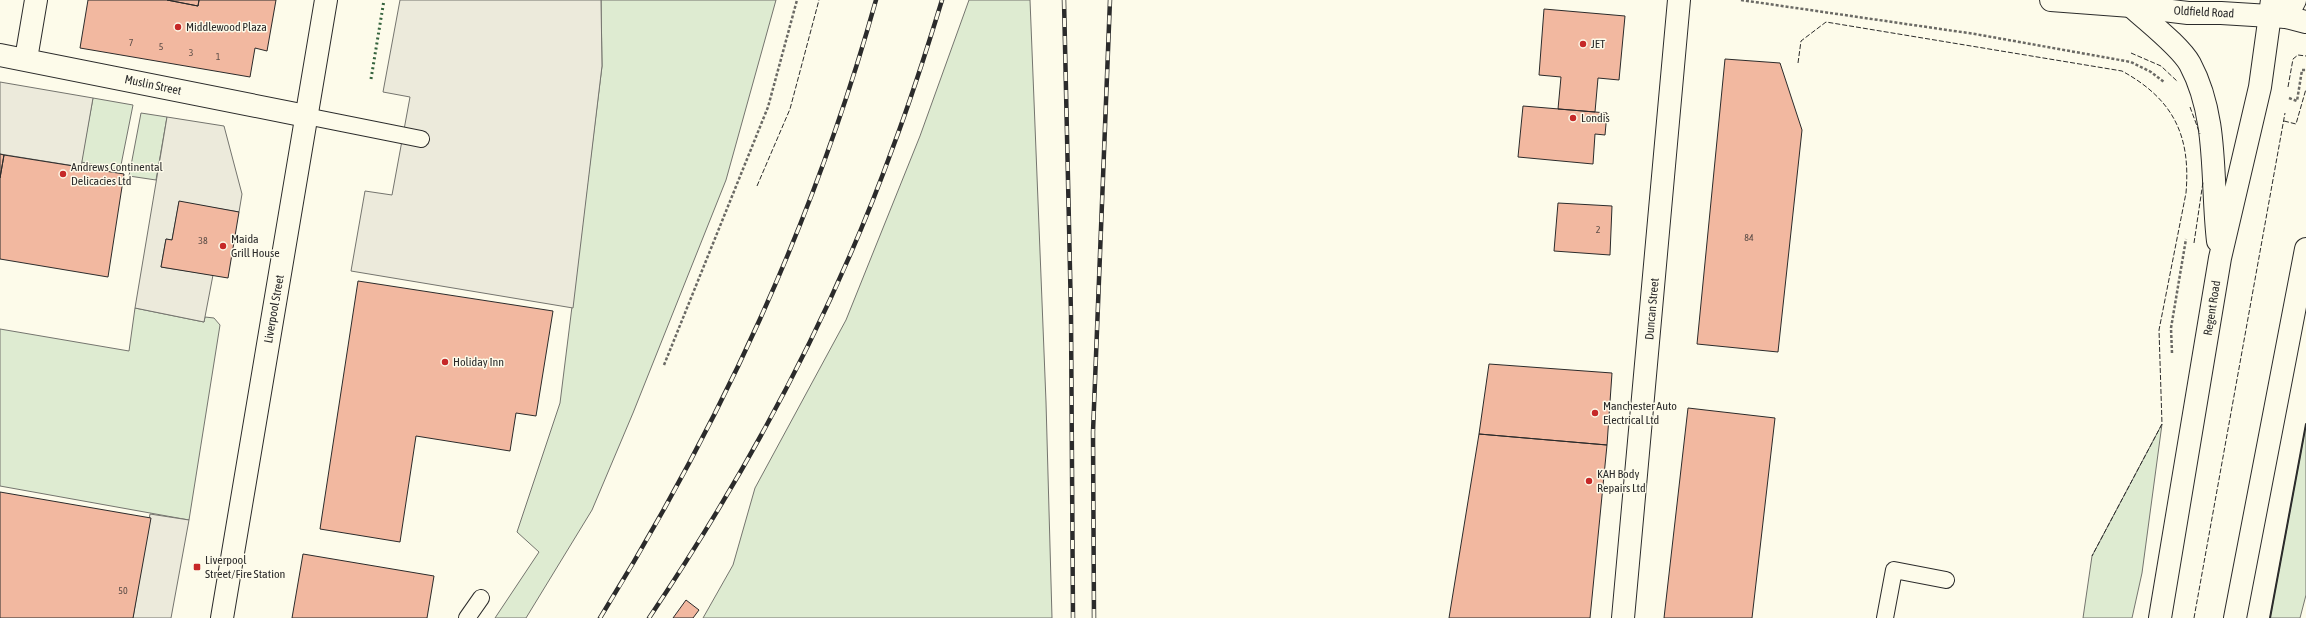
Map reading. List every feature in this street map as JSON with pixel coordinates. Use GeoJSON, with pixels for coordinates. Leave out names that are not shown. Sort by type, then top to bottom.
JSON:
{"type":"FeatureCollection","features":[{"type":"Feature","properties":{"kind":"main road"},"geometry":{"type":"LineString","coordinates":[[26,59],[36,0]]}},
{"type":"Feature","properties":{"kind":"main road","name":"Liverpool Street"},"geometry":{"type":"LineString","coordinates":[[222,618],[326,0]]}},
{"type":"Feature","properties":{"kind":"main road","name":"Duncan Street"},"geometry":{"type":"LineString","coordinates":[[1623,618],[1679,0]]}},
{"type":"Feature","properties":{"kind":"main road","name":"Oldfield Road"},"geometry":{"type":"LineString","coordinates":[[2052,0],[2131,6],[2188,13],[2286,11],[2306,8]]}},
{"type":"Feature","properties":{"kind":"main road"},"geometry":{"type":"LineString","coordinates":[[2131,6],[2189,63],[2206,107],[2212,137],[2214,205],[2220,258]]}},
{"type":"Feature","properties":{"kind":"main road","name":"Regent Road"},"geometry":{"type":"LineString","coordinates":[[2160,618],[2220,258],[2260,87],[2286,11]]}},
{"type":"Feature","properties":{"kind":"main road","name":"Muslin Street"},"geometry":{"type":"LineString","coordinates":[[0,55],[306,116]]}},
{"type":"Feature","properties":{"kind":"main road"},"geometry":{"type":"LineString","coordinates":[[2235,618],[2306,249]]}},
{"type":"Feature","properties":{"kind":"lane"},"geometry":{"type":"LineString","coordinates":[[306,116],[421,138]]}},
{"type":"Feature","properties":{"kind":"lane"},"geometry":{"type":"LineString","coordinates":[[1885,618],[1894,570],[1946,580]]}},
{"type":"Feature","properties":{"kind":"lane"},"geometry":{"type":"LineString","coordinates":[[467,618],[481,598]]}},
{"type":"Feature","properties":{"kind":"path"},"geometry":{"type":"LineString","coordinates":[[664,365],[768,107],[797,0]]}},
{"type":"Feature","properties":{"kind":"path"},"geometry":{"type":"LineString","coordinates":[[1741,0],[1983,35],[2131,62],[2151,72],[2168,86]]}},
{"type":"Feature","properties":{"kind":"path"},"geometry":{"type":"LineString","coordinates":[[2285,97],[2297,101],[2302,70],[2306,70]]}},
{"type":"Feature","properties":{"kind":"path"},"geometry":{"type":"LineString","coordinates":[[2172,358],[2171,328],[2187,231]]}},
{"type":"Feature","properties":{"kind":"green space"},"geometry":{"type":"Polygon","coordinates":[[[601,0],[776,0],[726,180],[633,413],[592,510],[526,618],[495,618],[539,552],[517,532],[560,403],[602,66],[601,0]]]}},
{"type":"Feature","properties":{"kind":"green space"},"geometry":{"type":"Polygon","coordinates":[[[969,0],[1030,0],[1046,402],[1052,618],[703,618],[733,565],[755,488],[846,320],[920,136],[969,0]]]}},
{"type":"Feature","properties":{"kind":"green space"},"geometry":{"type":"Polygon","coordinates":[[[93,98],[133,105],[120,170],[81,162],[93,98]]]}},
{"type":"Feature","properties":{"kind":"green space"},"geometry":{"type":"Polygon","coordinates":[[[141,113],[167,117],[156,180],[129,176],[141,113]]]}},
{"type":"Feature","properties":{"kind":"green space"},"geometry":{"type":"Polygon","coordinates":[[[135,308],[204,322],[205,317],[214,318],[220,325],[189,520],[0,486],[0,329],[129,351],[135,308]]]}},
{"type":"Feature","properties":{"kind":"green space"},"geometry":{"type":"Polygon","coordinates":[[[2162,424],[2142,573],[2132,618],[2083,618],[2092,556],[2162,424]]]}},
{"type":"Feature","properties":{"kind":"green space"},"geometry":{"type":"Polygon","coordinates":[[[2306,424],[2306,595],[2300,618],[2270,618],[2306,424]]]}},
{"type":"Feature","properties":{"kind":"shaded area"},"geometry":{"type":"Polygon","coordinates":[[[400,0],[601,0],[602,66],[573,308],[351,271],[365,191],[392,195],[410,97],[383,92],[400,0]]]}},
{"type":"Feature","properties":{"kind":"shaded area"},"geometry":{"type":"Polygon","coordinates":[[[0,82],[93,98],[81,167],[0,154],[0,82]]]}},
{"type":"Feature","properties":{"kind":"shaded area"},"geometry":{"type":"Polygon","coordinates":[[[167,117],[224,126],[242,194],[239,212],[179,202],[172,240],[166,239],[161,267],[213,275],[204,322],[135,308],[167,117]]]}},
{"type":"Feature","properties":{"kind":"shaded area"},"geometry":{"type":"Polygon","coordinates":[[[150,514],[189,520],[171,618],[133,618],[150,514]]]}},
{"type":"Feature","properties":{"kind":"building","name":"Middlewood Plaza"},"geometry":{"type":"Polygon","coordinates":[[[88,0],[167,0],[198,6],[199,0],[276,0],[267,51],[255,48],[250,77],[80,48],[88,0]]]}},
{"type":"Feature","properties":{"kind":"building"},"geometry":{"type":"Polygon","coordinates":[[[167,0],[199,0],[198,6],[167,0]]]}},
{"type":"Feature","properties":{"kind":"building"},"geometry":{"type":"Polygon","coordinates":[[[1544,9],[1625,16],[1619,80],[1598,78],[1595,112],[1558,109],[1561,77],[1539,75],[1544,9]]]}},
{"type":"Feature","properties":{"kind":"building"},"geometry":{"type":"Polygon","coordinates":[[[1725,59],[1780,63],[1802,130],[1778,352],[1697,344],[1725,59]]]}},
{"type":"Feature","properties":{"kind":"building"},"geometry":{"type":"Polygon","coordinates":[[[1523,106],[1607,113],[1605,135],[1595,134],[1593,164],[1518,157],[1523,106]]]}},
{"type":"Feature","properties":{"kind":"building"},"geometry":{"type":"Polygon","coordinates":[[[0,154],[4,155],[0,178],[0,154]]]}},
{"type":"Feature","properties":{"kind":"building"},"geometry":{"type":"Polygon","coordinates":[[[4,155],[124,174],[108,277],[0,259],[0,178],[4,155]]]}},
{"type":"Feature","properties":{"kind":"building"},"geometry":{"type":"Polygon","coordinates":[[[179,201],[239,212],[228,278],[161,267],[166,239],[172,240],[179,201]]]}},
{"type":"Feature","properties":{"kind":"building"},"geometry":{"type":"Polygon","coordinates":[[[1558,203],[1612,206],[1610,255],[1554,251],[1558,203]]]}},
{"type":"Feature","properties":{"kind":"building","name":"Holiday Inn"},"geometry":{"type":"Polygon","coordinates":[[[358,281],[553,311],[536,416],[516,413],[510,451],[416,436],[400,542],[320,529],[358,281]]]}},
{"type":"Feature","properties":{"kind":"building"},"geometry":{"type":"Polygon","coordinates":[[[1489,364],[1612,373],[1607,445],[1479,434],[1489,364]]]}},
{"type":"Feature","properties":{"kind":"building"},"geometry":{"type":"Polygon","coordinates":[[[1688,408],[1775,418],[1752,618],[1664,618],[1688,408]]]}},
{"type":"Feature","properties":{"kind":"building"},"geometry":{"type":"Polygon","coordinates":[[[1479,434],[1607,445],[1590,618],[1449,618],[1479,434]]]}},
{"type":"Feature","properties":{"kind":"building"},"geometry":{"type":"Polygon","coordinates":[[[0,492],[151,518],[133,618],[0,618],[0,492]]]}},
{"type":"Feature","properties":{"kind":"building"},"geometry":{"type":"Polygon","coordinates":[[[303,554],[434,576],[427,618],[292,618],[303,554]]]}},
{"type":"Feature","properties":{"kind":"building"},"geometry":{"type":"Polygon","coordinates":[[[686,600],[699,610],[693,618],[673,618],[686,600]]]}},
{"type":"Feature","properties":{"kind":"railway"},"geometry":{"type":"LineString","coordinates":[[600,618],[644,544],[685,470],[724,395],[760,319],[824,163],[876,0]]}},
{"type":"Feature","properties":{"kind":"railway"},"geometry":{"type":"LineString","coordinates":[[649,618],[720,506],[754,448],[786,390],[816,330],[869,209],[893,147],[925,55],[942,0]]}},
{"type":"Feature","properties":{"kind":"railway"},"geometry":{"type":"LineString","coordinates":[[1064,0],[1071,315],[1073,618]]}},
{"type":"Feature","properties":{"kind":"railway"},"geometry":{"type":"LineString","coordinates":[[1094,618],[1093,432],[1110,0]]}},
{"type":"Feature","properties":{"kind":"hedge"},"geometry":{"type":"LineString","coordinates":[[371,79],[384,0]]}},
{"type":"Feature","properties":{"kind":"fence"},"geometry":{"type":"LineString","coordinates":[[757,186],[790,109],[819,0]]}},
{"type":"Feature","properties":{"kind":"fence"},"geometry":{"type":"LineString","coordinates":[[1798,63],[1801,41],[1826,22],[2122,71],[2140,82],[2154,94],[2166,107],[2175,121],[2181,136],[2187,172],[2186,193],[2159,330],[2162,424],[2092,556]]}},
{"type":"Feature","properties":{"kind":"fence"},"geometry":{"type":"LineString","coordinates":[[2131,53],[2161,66],[2178,82]]}},
{"type":"Feature","properties":{"kind":"fence"},"geometry":{"type":"LineString","coordinates":[[2288,87],[2293,59],[2298,55],[2306,56]]}},
{"type":"Feature","properties":{"kind":"fence"},"geometry":{"type":"LineString","coordinates":[[2284,121],[2296,124],[2306,89]]}},
{"type":"Feature","properties":{"kind":"fence"},"geometry":{"type":"LineString","coordinates":[[2190,107],[2200,134]]}},
{"type":"Feature","properties":{"kind":"fence"},"geometry":{"type":"LineString","coordinates":[[2194,618],[2285,113]]}},
{"type":"Feature","properties":{"kind":"fence"},"geometry":{"type":"LineString","coordinates":[[2194,243],[2203,182]]}},
{"type":"Feature","properties":{"kind":"wall"},"geometry":{"type":"LineString","coordinates":[[2270,618],[2306,424]]}},
{"type":"Feature","properties":{"kind":"place","name":"Middlewood Plaza"},"geometry":{"type":"Point","coordinates":[178,27]}},
{"type":"Feature","properties":{"kind":"place","name":"JET"},"geometry":{"type":"Point","coordinates":[1583,44]}},
{"type":"Feature","properties":{"kind":"place","name":"Londis"},"geometry":{"type":"Point","coordinates":[1573,118]}},
{"type":"Feature","properties":{"kind":"place","name":"Andrews Continental Delicacies Ltd"},"geometry":{"type":"Point","coordinates":[63,174]}},
{"type":"Feature","properties":{"kind":"place","name":"Maida Grill House"},"geometry":{"type":"Point","coordinates":[223,246]}},
{"type":"Feature","properties":{"kind":"place","name":"Holiday Inn"},"geometry":{"type":"Point","coordinates":[445,362]}},
{"type":"Feature","properties":{"kind":"place","name":"Manchester Auto Electrical Ltd"},"geometry":{"type":"Point","coordinates":[1595,413]}},
{"type":"Feature","properties":{"kind":"place","name":"KAH Body Repairs Ltd"},"geometry":{"type":"Point","coordinates":[1589,481]}},
{"type":"Feature","properties":{"kind":"place","name":"Liverpool Street/Fire Station"},"geometry":{"type":"Point","coordinates":[197,567]}}]}
